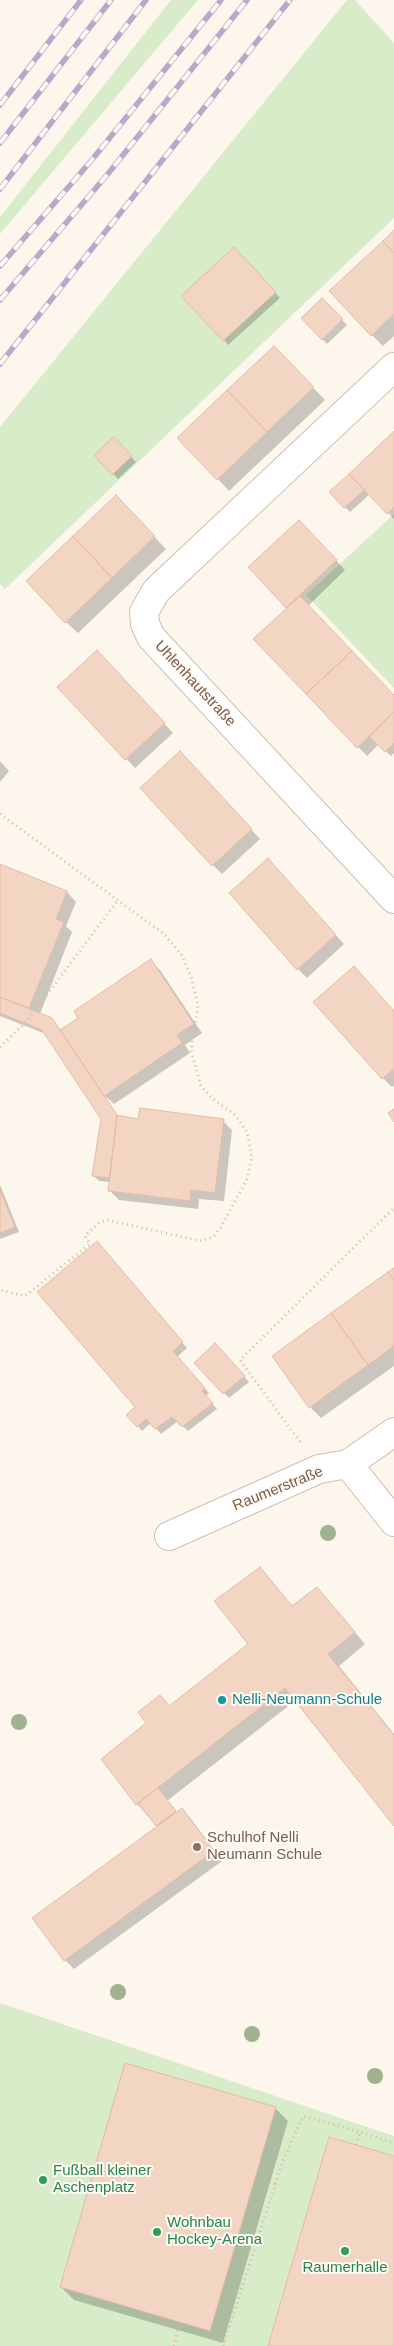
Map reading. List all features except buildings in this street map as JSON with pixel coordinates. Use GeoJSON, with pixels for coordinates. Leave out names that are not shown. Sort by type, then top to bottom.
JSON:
{"type":"FeatureCollection","features":[{"type":"Feature","properties":{"kind":"street","name":"Uhlenhautstraße"},"geometry":{"type":"LineString","coordinates":[[394,367],[156,591],[144,612],[144,624],[151,637],[394,899]]}},
{"type":"Feature","properties":{"kind":"street"},"geometry":{"type":"LineString","coordinates":[[394,1432],[348,1464],[394,1522]]}},
{"type":"Feature","properties":{"kind":"street","name":"Raumerstraße"},"geometry":{"type":"LineString","coordinates":[[169,1536],[319,1469],[348,1464]]}},
{"type":"Feature","properties":{"kind":"path"},"geometry":{"type":"LineString","coordinates":[[0,814],[164,934],[181,954],[191,976],[198,1005],[191,1050],[201,1086],[213,1099],[235,1115],[247,1132],[252,1157],[247,1179],[213,1238],[200,1241],[108,1220],[100,1222],[85,1236],[90,1244],[25,1296],[0,1290]]}},
{"type":"Feature","properties":{"kind":"path"},"geometry":{"type":"LineString","coordinates":[[0,1047],[28,1020],[118,900]]}},
{"type":"Feature","properties":{"kind":"path"},"geometry":{"type":"LineString","coordinates":[[319,1469],[240,1360],[394,1208]]}},
{"type":"Feature","properties":{"kind":"path"},"geometry":{"type":"LineString","coordinates":[[224,2346],[283,2161],[303,2116],[394,2144]]}},
{"type":"Feature","properties":{"kind":"path"},"geometry":{"type":"LineString","coordinates":[[356,2145],[360,2132]]}},
{"type":"Feature","properties":{"kind":"path"},"geometry":{"type":"LineString","coordinates":[[255,2177],[276,2184]]}},
{"type":"Feature","properties":{"kind":"path"},"geometry":{"type":"LineString","coordinates":[[174,2346],[180,2322]]}},
{"type":"Feature","properties":{"kind":"green space"},"geometry":{"type":"Polygon","coordinates":[[[171,0],[198,0],[0,234],[0,217],[171,0]]]}},
{"type":"Feature","properties":{"kind":"green space"},"geometry":{"type":"Polygon","coordinates":[[[347,0],[355,0],[394,43],[394,218],[5,589],[0,584],[0,427],[347,0]]]}},
{"type":"Feature","properties":{"kind":"green space"},"geometry":{"type":"Polygon","coordinates":[[[394,514],[394,688],[306,595],[394,514]]]}},
{"type":"Feature","properties":{"kind":"green space"},"geometry":{"type":"Polygon","coordinates":[[[0,2003],[394,2136],[394,2346],[0,2346],[0,2003]]]}},
{"type":"Feature","properties":{"kind":"railway"},"geometry":{"type":"LineString","coordinates":[[0,105],[81,0]]}},
{"type":"Feature","properties":{"kind":"railway"},"geometry":{"type":"LineString","coordinates":[[0,143],[111,0]]}},
{"type":"Feature","properties":{"kind":"railway"},"geometry":{"type":"LineString","coordinates":[[0,189],[146,0]]}},
{"type":"Feature","properties":{"kind":"railway"},"geometry":{"type":"LineString","coordinates":[[0,266],[91,161],[221,0]]}},
{"type":"Feature","properties":{"kind":"railway"},"geometry":{"type":"LineString","coordinates":[[0,300],[107,175],[247,0]]}},
{"type":"Feature","properties":{"kind":"railway"},"geometry":{"type":"LineString","coordinates":[[0,364],[290,0]]}},
{"type":"Feature","properties":{"kind":"place","name":"Nelli-Neumann-Schule"},"geometry":{"type":"Point","coordinates":[222,1700]}},
{"type":"Feature","properties":{"kind":"place","name":"Schulhof Nelli Neumann Schule"},"geometry":{"type":"Point","coordinates":[197,1847]}},
{"type":"Feature","properties":{"kind":"place","name":"Fußball kleiner Aschenplatz"},"geometry":{"type":"Point","coordinates":[43,2180]}},
{"type":"Feature","properties":{"kind":"place","name":"Wohnbau Hockey-Arena"},"geometry":{"type":"Point","coordinates":[157,2232]}},
{"type":"Feature","properties":{"kind":"place","name":"Raumerhalle"},"geometry":{"type":"Point","coordinates":[345,2251]}}]}
